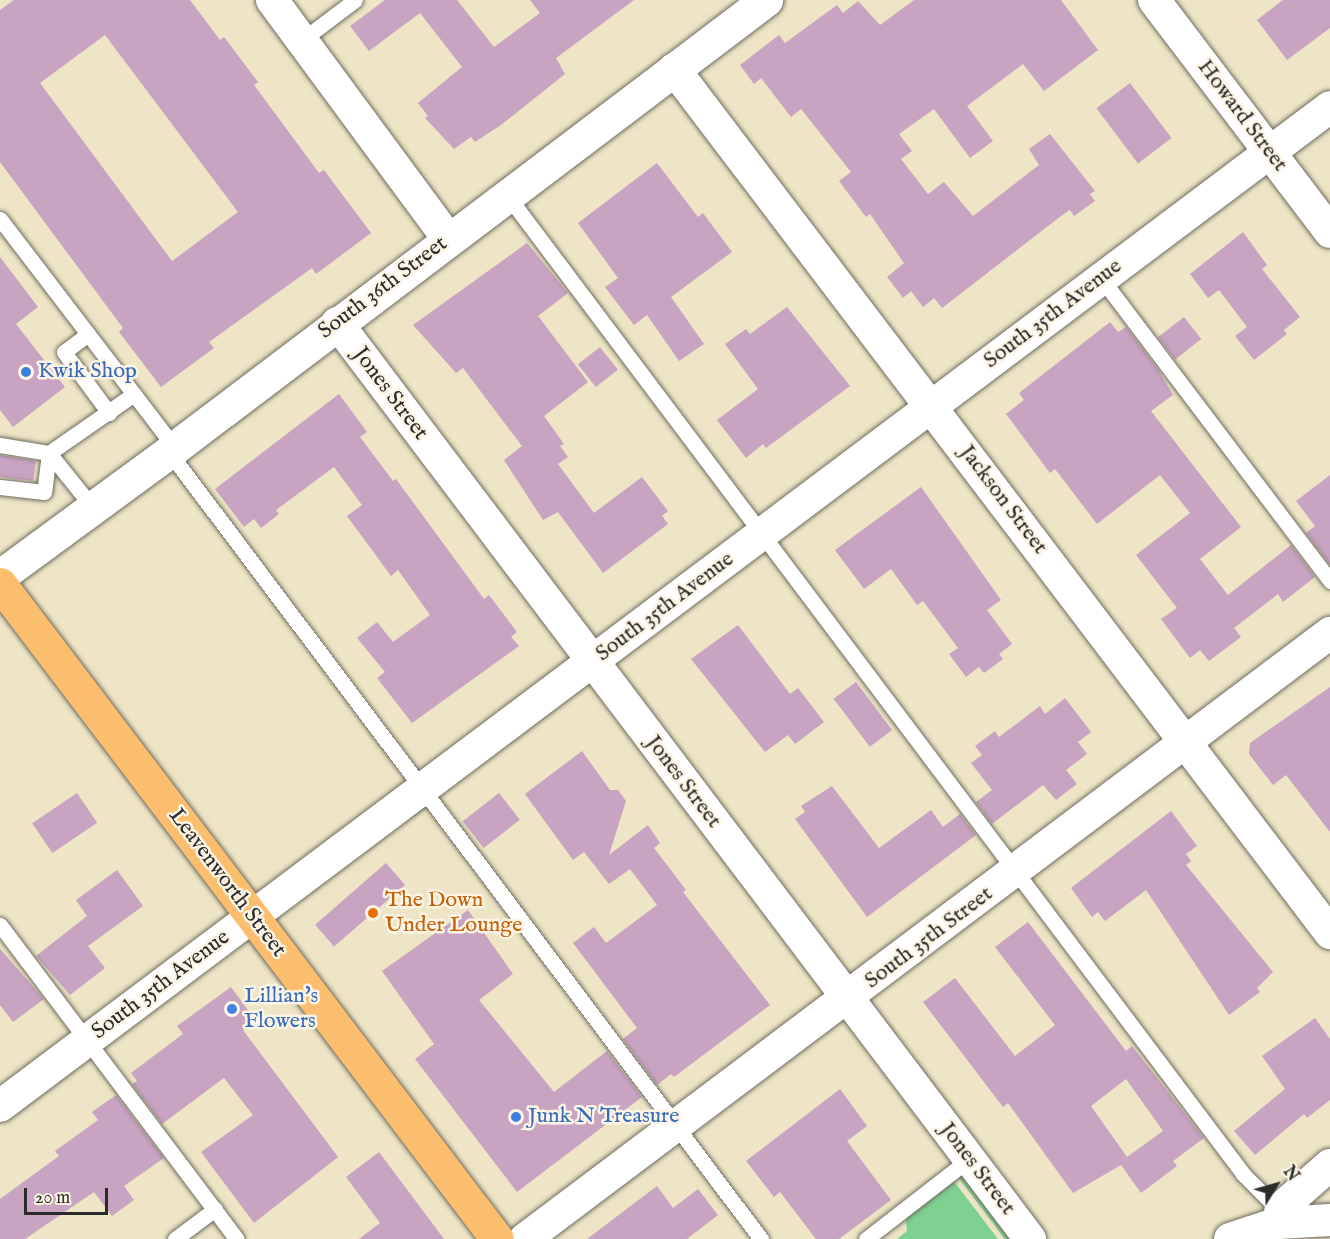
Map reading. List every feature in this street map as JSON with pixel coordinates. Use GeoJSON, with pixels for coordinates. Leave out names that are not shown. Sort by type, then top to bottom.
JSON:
{"type":"FeatureCollection","features":[{"type":"Feature","properties":{"kind":"main road","name":"Leavenworth Street"},"geometry":{"type":"LineString","coordinates":[[0,584],[497,1239]]}},
{"type":"Feature","properties":{"kind":"street"},"geometry":{"type":"LineString","coordinates":[[273,0],[448,240]]}},
{"type":"Feature","properties":{"kind":"street","name":"South 36th Street"},"geometry":{"type":"LineString","coordinates":[[0,576],[94,509],[766,0]]}},
{"type":"Feature","properties":{"kind":"street","name":"Howard Street"},"geometry":{"type":"LineString","coordinates":[[1154,0],[1330,232]]}},
{"type":"Feature","properties":{"kind":"street","name":"Jackson Street"},"geometry":{"type":"LineString","coordinates":[[674,69],[1330,933]]}},
{"type":"Feature","properties":{"kind":"street","name":"South 35th Avenue"},"geometry":{"type":"LineString","coordinates":[[0,1106],[1330,107]]}},
{"type":"Feature","properties":{"kind":"street","name":"Jones Street"},"geometry":{"type":"LineString","coordinates":[[337,323],[1030,1239]]}},
{"type":"Feature","properties":{"kind":"street","name":"South 35th Street"},"geometry":{"type":"LineString","coordinates":[[525,1239],[848,999],[1330,633]]}},
{"type":"Feature","properties":{"kind":"street"},"geometry":{"type":"LineString","coordinates":[[1279,1217],[1305,1184],[1330,1165]]}},
{"type":"Feature","properties":{"kind":"street"},"geometry":{"type":"LineString","coordinates":[[1230,1239],[1279,1217],[1330,1220]]}},
{"type":"Feature","properties":{"kind":"lane"},"geometry":{"type":"LineString","coordinates":[[302,40],[355,0]]}},
{"type":"Feature","properties":{"kind":"lane"},"geometry":{"type":"LineString","coordinates":[[507,195],[1018,871],[1243,1173],[1279,1217]]}},
{"type":"Feature","properties":{"kind":"lane"},"geometry":{"type":"LineString","coordinates":[[0,219],[134,394],[172,450],[421,788],[761,1239]]}},
{"type":"Feature","properties":{"kind":"lane"},"geometry":{"type":"LineString","coordinates":[[1101,278],[1330,580]]}},
{"type":"Feature","properties":{"kind":"lane"},"geometry":{"type":"LineString","coordinates":[[88,334],[64,352],[109,413]]}},
{"type":"Feature","properties":{"kind":"lane"},"geometry":{"type":"LineString","coordinates":[[0,487],[44,492],[49,453],[134,394]]}},
{"type":"Feature","properties":{"kind":"lane"},"geometry":{"type":"LineString","coordinates":[[0,445],[49,453],[94,509]]}},
{"type":"Feature","properties":{"kind":"lane"},"geometry":{"type":"LineString","coordinates":[[0,925],[237,1239]]}},
{"type":"Feature","properties":{"kind":"lane"},"geometry":{"type":"LineString","coordinates":[[866,1239],[969,1159]]}},
{"type":"Feature","properties":{"kind":"lane"},"geometry":{"type":"LineString","coordinates":[[175,1239],[215,1209]]}},
{"type":"Feature","properties":{"kind":"green space"},"geometry":{"type":"Polygon","coordinates":[[[421,803],[425,809],[310,887],[306,881],[421,803]]]}},
{"type":"Feature","properties":{"kind":"green space"},"geometry":{"type":"Polygon","coordinates":[[[961,1174],[1010,1239],[1005,1239],[958,1176],[961,1174]]]}},
{"type":"Feature","properties":{"kind":"green space"},"geometry":{"type":"Polygon","coordinates":[[[953,1180],[998,1239],[897,1239],[907,1231],[905,1216],[953,1180]]]}},
{"type":"Feature","properties":{"kind":"building"},"geometry":{"type":"Polygon","coordinates":[[[14,0],[190,0],[220,40],[224,37],[258,82],[254,85],[319,173],[324,170],[371,233],[316,274],[312,268],[209,342],[214,348],[161,387],[119,332],[123,328],[0,162],[0,10],[14,0]],[[105,35],[40,83],[172,261],[238,212],[105,35]]]}},
{"type":"Feature","properties":{"kind":"building"},"geometry":{"type":"Polygon","coordinates":[[[385,0],[457,0],[494,47],[540,13],[530,0],[634,0],[556,58],[565,74],[501,125],[475,142],[471,137],[454,149],[425,118],[428,116],[418,103],[462,67],[420,13],[369,51],[350,26],[385,0]]]}},
{"type":"Feature","properties":{"kind":"building"},"geometry":{"type":"Polygon","coordinates":[[[914,0],[1061,0],[1098,50],[1044,91],[1023,64],[967,106],[993,141],[970,158],[934,109],[899,134],[912,151],[901,159],[928,194],[944,182],[973,216],[1039,165],[1029,149],[1050,134],[1095,191],[1090,194],[1095,201],[1074,216],[1070,210],[1065,213],[942,308],[934,298],[923,307],[911,291],[903,298],[887,277],[904,263],[870,214],[866,217],[839,181],[851,172],[801,109],[791,117],[761,78],[754,84],[740,65],[779,35],[785,43],[837,5],[843,13],[858,1],[880,25],[914,0]]]}},
{"type":"Feature","properties":{"kind":"building"},"geometry":{"type":"Polygon","coordinates":[[[1283,0],[1330,0],[1330,28],[1287,60],[1257,20],[1283,0]]]}},
{"type":"Feature","properties":{"kind":"building"},"geometry":{"type":"Polygon","coordinates":[[[1130,83],[1172,138],[1138,163],[1096,108],[1130,83]]]}},
{"type":"Feature","properties":{"kind":"building"},"geometry":{"type":"Polygon","coordinates":[[[657,163],[698,217],[703,213],[732,252],[671,297],[704,344],[679,361],[647,315],[634,325],[605,287],[618,278],[578,223],[657,163]]]}},
{"type":"Feature","properties":{"kind":"building"},"geometry":{"type":"Polygon","coordinates":[[[1243,232],[1267,265],[1262,269],[1300,317],[1284,330],[1287,334],[1254,360],[1235,336],[1247,327],[1219,290],[1208,298],[1190,274],[1243,232]]]}},
{"type":"Feature","properties":{"kind":"building"},"geometry":{"type":"Polygon","coordinates":[[[527,243],[568,293],[538,316],[588,382],[544,416],[564,444],[560,446],[568,457],[558,464],[594,513],[642,477],[668,511],[662,516],[668,524],[603,573],[558,512],[543,520],[504,460],[522,446],[463,368],[456,373],[413,325],[527,243]]]}},
{"type":"Feature","properties":{"kind":"building","name":"Kwik Shop"},"geometry":{"type":"Polygon","coordinates":[[[0,257],[38,307],[16,324],[65,387],[13,427],[0,410],[0,257]]]}},
{"type":"Feature","properties":{"kind":"building"},"geometry":{"type":"Polygon","coordinates":[[[787,307],[850,386],[766,448],[763,444],[746,458],[717,420],[758,389],[725,344],[746,329],[750,334],[787,307]]]}},
{"type":"Feature","properties":{"kind":"building"},"geometry":{"type":"Polygon","coordinates":[[[1184,317],[1201,339],[1175,359],[1158,337],[1184,317]]]}},
{"type":"Feature","properties":{"kind":"building"},"geometry":{"type":"Polygon","coordinates":[[[1110,322],[1118,332],[1126,327],[1159,371],[1173,395],[1151,411],[1241,527],[1200,559],[1228,595],[1291,545],[1315,577],[1283,602],[1278,594],[1234,628],[1241,637],[1209,661],[1200,650],[1190,658],[1161,619],[1177,608],[1136,555],[1190,513],[1160,475],[1097,524],[1055,469],[1050,473],[1006,414],[1024,400],[1019,393],[1110,322]]]}},
{"type":"Feature","properties":{"kind":"building"},"geometry":{"type":"Polygon","coordinates":[[[600,347],[618,370],[596,387],[578,364],[600,347]]]}},
{"type":"Feature","properties":{"kind":"building"},"geometry":{"type":"Polygon","coordinates":[[[339,394],[367,432],[360,437],[393,481],[396,479],[484,599],[489,595],[517,632],[511,637],[519,646],[412,723],[377,678],[385,672],[357,638],[377,622],[393,642],[430,615],[398,570],[391,576],[347,516],[362,505],[334,467],[276,510],[279,514],[261,528],[254,519],[244,527],[215,489],[339,394]]]}},
{"type":"Feature","properties":{"kind":"building","name":"Kwik Shop"},"geometry":{"type":"Polygon","coordinates":[[[0,455],[36,461],[33,481],[0,477],[0,455]]]}},
{"type":"Feature","properties":{"kind":"building"},"geometry":{"type":"Polygon","coordinates":[[[1330,475],[1330,565],[1306,533],[1315,526],[1296,501],[1330,475]]]}},
{"type":"Feature","properties":{"kind":"building"},"geometry":{"type":"Polygon","coordinates":[[[921,487],[1001,600],[987,610],[1012,644],[999,654],[1003,659],[984,673],[979,667],[966,677],[949,654],[958,648],[923,601],[917,605],[891,569],[864,589],[835,550],[921,487]]]}},
{"type":"Feature","properties":{"kind":"building"},"geometry":{"type":"Polygon","coordinates":[[[738,625],[790,694],[798,688],[824,722],[795,744],[788,735],[765,752],[691,659],[738,625]]]}},
{"type":"Feature","properties":{"kind":"building"},"geometry":{"type":"Polygon","coordinates":[[[856,682],[892,730],[870,747],[834,699],[856,682]]]}},
{"type":"Feature","properties":{"kind":"building"},"geometry":{"type":"Polygon","coordinates":[[[1330,687],[1330,832],[1286,775],[1273,785],[1249,754],[1250,743],[1330,687]]]}},
{"type":"Feature","properties":{"kind":"building"},"geometry":{"type":"Polygon","coordinates":[[[1065,698],[1091,732],[1078,742],[1087,754],[1066,770],[1077,784],[1056,800],[1043,785],[992,824],[976,802],[992,790],[971,763],[982,755],[975,746],[995,731],[999,737],[1040,706],[1045,714],[1065,698]]]}},
{"type":"Feature","properties":{"kind":"building"},"geometry":{"type":"Polygon","coordinates":[[[582,751],[610,790],[618,790],[626,801],[609,855],[648,825],[660,843],[654,848],[686,890],[683,892],[770,1005],[674,1077],[671,1074],[657,1085],[623,1039],[637,1028],[573,943],[594,927],[606,943],[657,905],[630,869],[609,884],[584,852],[573,860],[525,794],[582,751]]]}},
{"type":"Feature","properties":{"kind":"building"},"geometry":{"type":"Polygon","coordinates":[[[832,786],[879,848],[931,810],[943,827],[960,814],[976,835],[867,917],[795,819],[805,812],[801,806],[832,786]]]}},
{"type":"Feature","properties":{"kind":"building"},"geometry":{"type":"Polygon","coordinates":[[[77,793],[97,823],[52,853],[32,823],[77,793]]]}},
{"type":"Feature","properties":{"kind":"building"},"geometry":{"type":"Polygon","coordinates":[[[499,793],[520,820],[484,848],[463,821],[499,793]]]}},
{"type":"Feature","properties":{"kind":"building"},"geometry":{"type":"Polygon","coordinates":[[[1171,811],[1197,846],[1186,854],[1191,861],[1186,865],[1273,972],[1257,988],[1260,992],[1229,1015],[1146,890],[1105,921],[1098,912],[1092,917],[1071,888],[1171,811]]]}},
{"type":"Feature","properties":{"kind":"building"},"geometry":{"type":"Polygon","coordinates":[[[386,863],[405,885],[334,947],[315,925],[386,863]]]}},
{"type":"Feature","properties":{"kind":"building"},"geometry":{"type":"Polygon","coordinates":[[[117,870],[143,906],[88,946],[105,968],[70,995],[36,956],[87,916],[76,900],[117,870]]]}},
{"type":"Feature","properties":{"kind":"building"},"geometry":{"type":"Polygon","coordinates":[[[468,910],[513,974],[479,1000],[554,1092],[607,1051],[642,1097],[517,1192],[415,1059],[434,1044],[382,971],[468,910]]]}},
{"type":"Feature","properties":{"kind":"building"},"geometry":{"type":"Polygon","coordinates":[[[1028,922],[1126,1051],[1132,1046],[1204,1138],[1173,1161],[1177,1166],[1141,1193],[1121,1165],[1073,1193],[1008,1103],[1003,1107],[923,1002],[955,978],[1015,1056],[1055,1025],[995,947],[1028,922]],[[1126,1079],[1091,1106],[1127,1157],[1163,1131],[1126,1079]]]}},
{"type":"Feature","properties":{"kind":"building"},"geometry":{"type":"Polygon","coordinates":[[[0,949],[44,999],[13,1022],[0,1005],[0,949]]]}},
{"type":"Feature","properties":{"kind":"building"},"geometry":{"type":"Polygon","coordinates":[[[231,987],[256,1021],[243,1030],[338,1157],[254,1223],[201,1152],[253,1115],[224,1078],[162,1124],[132,1084],[137,1081],[131,1073],[183,1034],[177,1026],[231,987]]]}},
{"type":"Feature","properties":{"kind":"building"},"geometry":{"type":"Polygon","coordinates":[[[1315,1018],[1330,1039],[1330,1100],[1307,1118],[1304,1114],[1255,1155],[1234,1131],[1285,1089],[1262,1056],[1315,1018]]]}},
{"type":"Feature","properties":{"kind":"building"},"geometry":{"type":"Polygon","coordinates":[[[840,1089],[867,1126],[847,1141],[891,1200],[839,1239],[816,1239],[780,1192],[774,1197],[746,1161],[840,1089]]]}},
{"type":"Feature","properties":{"kind":"building"},"geometry":{"type":"Polygon","coordinates":[[[116,1095],[164,1158],[124,1186],[134,1200],[112,1216],[94,1192],[25,1239],[0,1239],[0,1199],[59,1156],[55,1151],[98,1120],[92,1112],[116,1095]]]}},
{"type":"Feature","properties":{"kind":"building"},"geometry":{"type":"Polygon","coordinates":[[[379,1152],[444,1239],[359,1239],[380,1223],[346,1177],[379,1152]]]}},
{"type":"Feature","properties":{"kind":"building"},"geometry":{"type":"Polygon","coordinates":[[[657,1186],[673,1208],[698,1189],[718,1215],[687,1239],[587,1239],[657,1186]]]}},
{"type":"Feature","properties":{"kind":"place","name":"Kwik Shop"},"geometry":{"type":"Point","coordinates":[26,372]}},
{"type":"Feature","properties":{"kind":"place","name":"The Down Under Lounge"},"geometry":{"type":"Point","coordinates":[373,913]}},
{"type":"Feature","properties":{"kind":"place","name":"Lillian's Flowers"},"geometry":{"type":"Point","coordinates":[232,1009]}},
{"type":"Feature","properties":{"kind":"place","name":"Junk N Treasure"},"geometry":{"type":"Point","coordinates":[516,1117]}}]}
